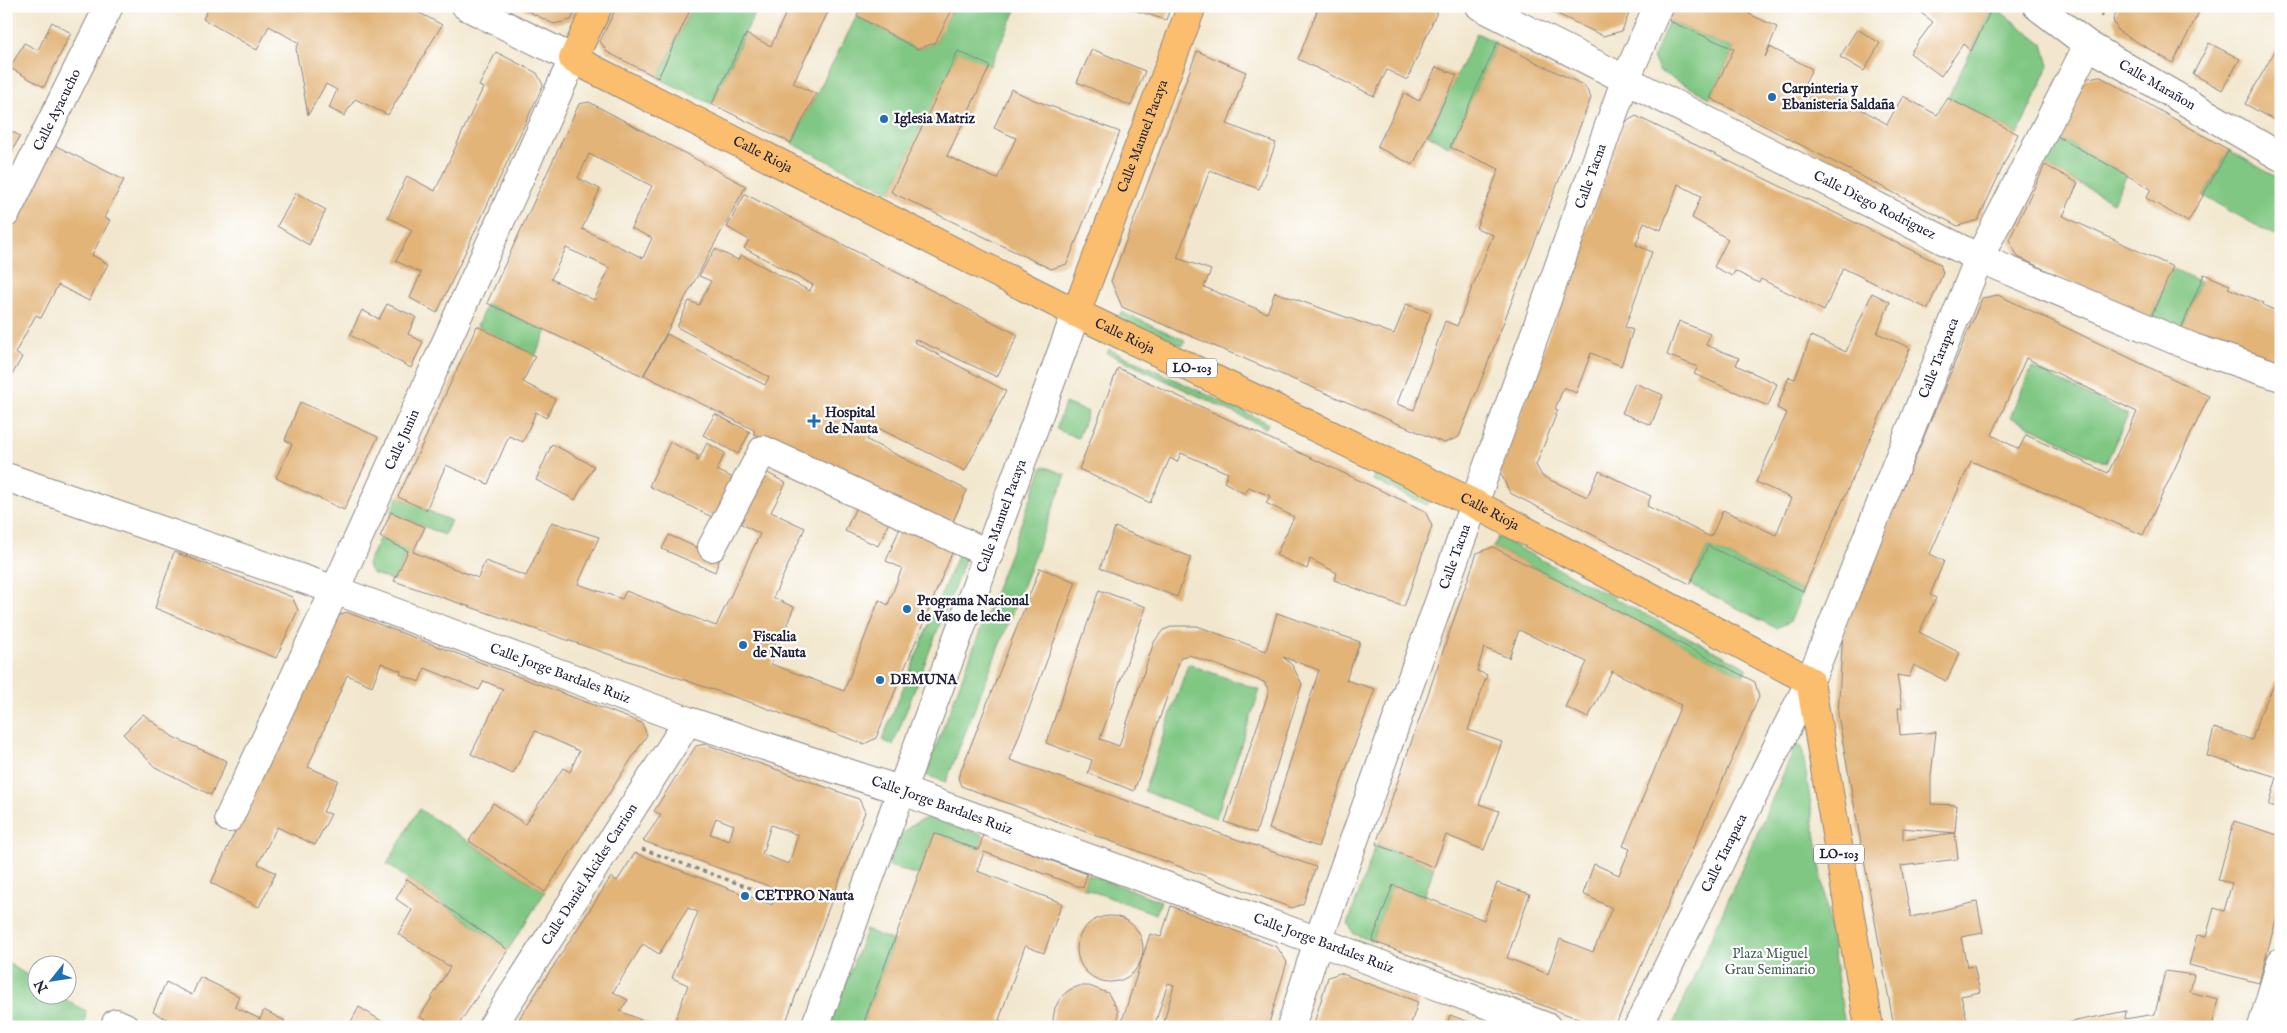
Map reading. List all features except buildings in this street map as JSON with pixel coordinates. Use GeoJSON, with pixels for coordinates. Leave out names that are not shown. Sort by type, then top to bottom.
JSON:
{"type":"FeatureCollection","features":[{"type":"Feature","properties":{"kind":"main road"},"geometry":{"type":"LineString","coordinates":[[573,59],[598,6]]}},
{"type":"Feature","properties":{"kind":"main road","name":"Calle Manuel Pacaya"},"geometry":{"type":"LineString","coordinates":[[1076,313],[1192,6]]}},
{"type":"Feature","properties":{"kind":"main road","name":"Calle Rioja"},"geometry":{"type":"LineString","coordinates":[[573,59],[1076,313],[1475,504],[1810,681]]}},
{"type":"Feature","properties":{"kind":"main road","name":"LO-103"},"geometry":{"type":"LineString","coordinates":[[1810,681],[1869,1027]]}},
{"type":"Feature","properties":{"kind":"street","name":"Calle Ayacucho"},"geometry":{"type":"LineString","coordinates":[[6,213],[109,6]]}},
{"type":"Feature","properties":{"kind":"street","name":"Calle Rioja"},"geometry":{"type":"LineString","coordinates":[[466,6],[573,59]]}},
{"type":"Feature","properties":{"kind":"street","name":"Calle Diego Rodriguez"},"geometry":{"type":"LineString","coordinates":[[1480,6],[1625,81],[1980,258],[2194,348],[2281,377]]}},
{"type":"Feature","properties":{"kind":"street","name":"Calle Tacna"},"geometry":{"type":"LineString","coordinates":[[1291,1027],[1318,941],[1625,81],[1658,6]]}},
{"type":"Feature","properties":{"kind":"street","name":"Calle Marañon"},"geometry":{"type":"LineString","coordinates":[[2037,6],[2088,44],[2281,157]]}},
{"type":"Feature","properties":{"kind":"street","name":"Calle Tarapaca"},"geometry":{"type":"LineString","coordinates":[[1638,1027],[1810,681],[1980,258],[2088,44]]}},
{"type":"Feature","properties":{"kind":"street","name":"Calle Junin"},"geometry":{"type":"LineString","coordinates":[[229,818],[335,590],[573,59]]}},
{"type":"Feature","properties":{"kind":"street","name":"Calle Manuel Pacaya"},"geometry":{"type":"LineString","coordinates":[[814,1027],[1076,313]]}},
{"type":"Feature","properties":{"kind":"street"},"geometry":{"type":"LineString","coordinates":[[712,547],[764,450],[989,554]]}},
{"type":"Feature","properties":{"kind":"street","name":"Calle Jorge Bardales Ruiz"},"geometry":{"type":"LineString","coordinates":[[6,476],[335,590],[688,721],[900,790],[1318,941],[1547,1027]]}},
{"type":"Feature","properties":{"kind":"street","name":"Calle Daniel Alcides Carrion"},"geometry":{"type":"LineString","coordinates":[[492,1027],[688,721]]}},
{"type":"Feature","properties":{"kind":"street"},"geometry":{"type":"LineString","coordinates":[[2262,1027],[2281,962]]}},
{"type":"Feature","properties":{"kind":"path"},"geometry":{"type":"LineString","coordinates":[[613,838],[770,895]]}},
{"type":"Feature","properties":{"kind":"green space"},"geometry":{"type":"Polygon","coordinates":[[[692,6],[758,6],[712,104],[658,78],[692,6]]]}},
{"type":"Feature","properties":{"kind":"green space","name":"Iglesia Matriz"},"geometry":{"type":"Polygon","coordinates":[[[954,6],[1018,6],[990,66],[958,52],[891,192],[791,143],[857,16],[917,49],[935,43],[954,6]]]}},
{"type":"Feature","properties":{"kind":"green space"},"geometry":{"type":"Polygon","coordinates":[[[1993,6],[2043,44],[2049,66],[2018,134],[1948,98],[1993,6]]]}},
{"type":"Feature","properties":{"kind":"green space"},"geometry":{"type":"Polygon","coordinates":[[[1669,21],[1734,49],[1710,98],[1659,71],[1653,57],[1669,21]]]}},
{"type":"Feature","properties":{"kind":"green space"},"geometry":{"type":"Polygon","coordinates":[[[1477,33],[1497,43],[1450,147],[1428,135],[1477,33]]]}},
{"type":"Feature","properties":{"kind":"green space"},"geometry":{"type":"Polygon","coordinates":[[[2057,136],[2127,175],[2113,202],[2045,165],[2057,136]]]}},
{"type":"Feature","properties":{"kind":"green space"},"geometry":{"type":"Polygon","coordinates":[[[2229,150],[2281,180],[2281,239],[2203,196],[2229,150]]]}},
{"type":"Feature","properties":{"kind":"green space"},"geometry":{"type":"Polygon","coordinates":[[[2172,268],[2200,282],[2181,329],[2150,319],[2172,268]]]}},
{"type":"Feature","properties":{"kind":"green space"},"geometry":{"type":"Polygon","coordinates":[[[487,303],[547,331],[535,356],[477,326],[487,303]]]}},
{"type":"Feature","properties":{"kind":"green space"},"geometry":{"type":"Polygon","coordinates":[[[1121,312],[1185,340],[1183,346],[1118,319],[1121,312]]]}},
{"type":"Feature","properties":{"kind":"green space"},"geometry":{"type":"Polygon","coordinates":[[[1109,349],[1268,423],[1266,428],[1107,353],[1109,349]]]}},
{"type":"Feature","properties":{"kind":"green space"},"geometry":{"type":"Polygon","coordinates":[[[2032,367],[2128,415],[2106,463],[2010,417],[2032,367]]]}},
{"type":"Feature","properties":{"kind":"green space"},"geometry":{"type":"Polygon","coordinates":[[[1065,403],[1088,412],[1078,438],[1056,429],[1065,403]]]}},
{"type":"Feature","properties":{"kind":"green space"},"geometry":{"type":"Polygon","coordinates":[[[1043,466],[1066,475],[946,782],[925,775],[1043,466]]]}},
{"type":"Feature","properties":{"kind":"green space"},"geometry":{"type":"Polygon","coordinates":[[[1375,473],[1430,499],[1427,505],[1373,480],[1375,473]]]}},
{"type":"Feature","properties":{"kind":"green space"},"geometry":{"type":"Polygon","coordinates":[[[398,497],[451,521],[444,535],[391,512],[398,497]]]}},
{"type":"Feature","properties":{"kind":"green space"},"geometry":{"type":"Polygon","coordinates":[[[380,537],[408,551],[394,581],[372,573],[367,564],[380,537]]]}},
{"type":"Feature","properties":{"kind":"green space"},"geometry":{"type":"Polygon","coordinates":[[[1498,537],[1747,668],[1743,676],[1493,547],[1498,537]]]}},
{"type":"Feature","properties":{"kind":"green space"},"geometry":{"type":"Polygon","coordinates":[[[1708,546],[1803,591],[1790,622],[1776,628],[1690,584],[1708,546]]]}},
{"type":"Feature","properties":{"kind":"green space"},"geometry":{"type":"Polygon","coordinates":[[[958,553],[966,557],[893,745],[882,740],[958,553]]]}},
{"type":"Feature","properties":{"kind":"green space"},"geometry":{"type":"Polygon","coordinates":[[[1188,664],[1260,690],[1216,818],[1144,791],[1188,664]]]}},
{"type":"Feature","properties":{"kind":"green space","name":"Plaza Miguel Grau Seminario"},"geometry":{"type":"Polygon","coordinates":[[[1796,745],[1802,747],[1845,1027],[1672,1027],[1796,745]]]}},
{"type":"Feature","properties":{"kind":"green space"},"geometry":{"type":"Polygon","coordinates":[[[419,809],[545,892],[508,950],[387,864],[419,809]]]}},
{"type":"Feature","properties":{"kind":"green space"},"geometry":{"type":"Polygon","coordinates":[[[927,818],[983,835],[979,850],[934,834],[918,875],[889,866],[901,836],[910,826],[927,818]]]}},
{"type":"Feature","properties":{"kind":"green space"},"geometry":{"type":"Polygon","coordinates":[[[1376,844],[1434,867],[1424,897],[1393,886],[1372,941],[1354,934],[1348,924],[1376,844]]]}},
{"type":"Feature","properties":{"kind":"green space"},"geometry":{"type":"Polygon","coordinates":[[[1087,874],[1161,901],[1156,914],[1083,888],[1087,874]]]}},
{"type":"Feature","properties":{"kind":"green space"},"geometry":{"type":"Polygon","coordinates":[[[866,930],[894,941],[862,1027],[829,1027],[866,930]]]}},
{"type":"Feature","properties":{"kind":"green space"},"geometry":{"type":"Polygon","coordinates":[[[6,962],[28,975],[28,1006],[77,1006],[86,1011],[84,1027],[6,1027],[6,962]]]}},
{"type":"Feature","properties":{"kind":"place","name":"Carpinteria y Ebanisteria Saldaña"},"geometry":{"type":"Point","coordinates":[1772,97]}},
{"type":"Feature","properties":{"kind":"place","name":"Iglesia Matriz"},"geometry":{"type":"Point","coordinates":[884,119]}},
{"type":"Feature","properties":{"kind":"place","name":"Hospital de Nauta"},"geometry":{"type":"Point","coordinates":[814,421]}},
{"type":"Feature","properties":{"kind":"place","name":"Programa Nacional de Vaso de leche"},"geometry":{"type":"Point","coordinates":[907,609]}},
{"type":"Feature","properties":{"kind":"place","name":"Fiscalia de Nauta"},"geometry":{"type":"Point","coordinates":[743,645]}},
{"type":"Feature","properties":{"kind":"place","name":"DEMUNA"},"geometry":{"type":"Point","coordinates":[880,680]}},
{"type":"Feature","properties":{"kind":"place","name":"CETPRO Nauta"},"geometry":{"type":"Point","coordinates":[745,896]}}]}
